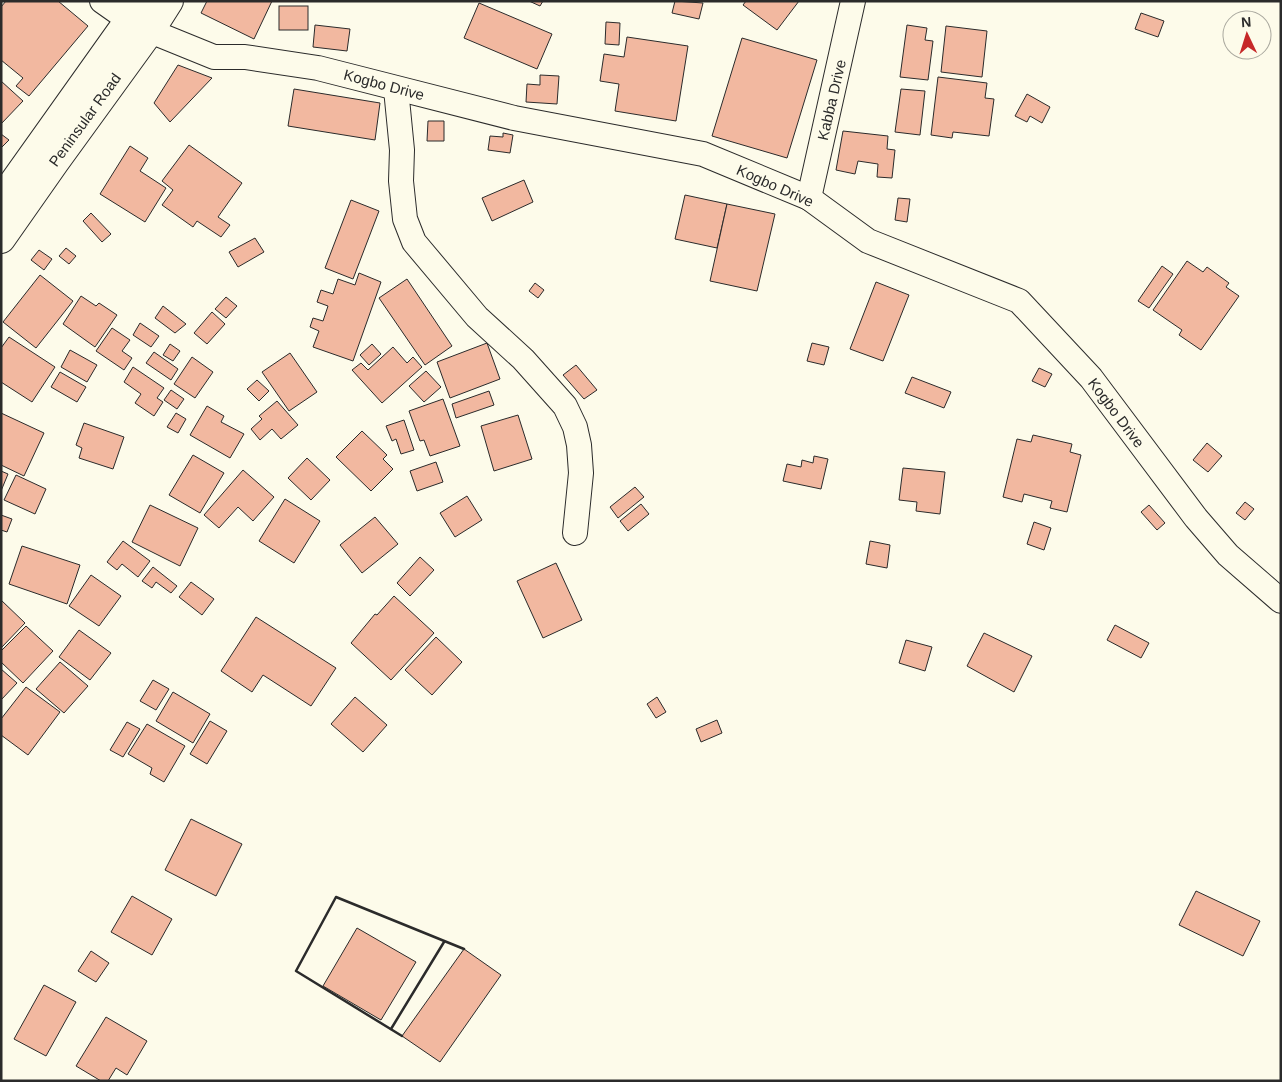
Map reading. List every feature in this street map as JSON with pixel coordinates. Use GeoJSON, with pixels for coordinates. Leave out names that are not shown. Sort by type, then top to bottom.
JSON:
{"type":"FeatureCollection","features":[{"type":"Feature","properties":{"kind":"main road","name":"Peninsular Road"},"geometry":{"type":"LineString","coordinates":[[1,200],[139,18],[169,1]]}},
{"type":"Feature","properties":{"kind":"main road","name":"Peninsular Road"},"geometry":{"type":"LineString","coordinates":[[1,239],[55,162],[139,18]]}},
{"type":"Feature","properties":{"kind":"street","name":"Kogbo Drive"},"geometry":{"type":"LineString","coordinates":[[102,1],[214,57],[245,57],[318,68],[514,118],[703,154],[809,198],[868,241],[1020,301],[1091,378],[1208,533],[1228,555],[1281,601]]}},
{"type":"Feature","properties":{"kind":"street","name":"Kabba Drive"},"geometry":{"type":"LineString","coordinates":[[809,198],[854,1]]}},
{"type":"Feature","properties":{"kind":"street"},"geometry":{"type":"LineString","coordinates":[[396,89],[402,150],[401,181],[405,219],[414,242],[477,317],[523,359],[565,406],[575,427],[579,444],[581,474],[575,532]]}},
{"type":"Feature","properties":{"kind":"building"},"geometry":{"type":"Polygon","coordinates":[[[6,1],[58,1],[88,26],[29,96],[16,86],[23,78],[1,60],[1,7],[6,1]]]}},
{"type":"Feature","properties":{"kind":"building"},"geometry":{"type":"Polygon","coordinates":[[[207,1],[272,1],[254,39],[201,13],[207,1]]]}},
{"type":"Feature","properties":{"kind":"building"},"geometry":{"type":"Polygon","coordinates":[[[529,1],[543,1],[540,6],[529,1]]]}},
{"type":"Feature","properties":{"kind":"building"},"geometry":{"type":"Polygon","coordinates":[[[675,1],[703,3],[699,19],[672,13],[675,1]]]}},
{"type":"Feature","properties":{"kind":"building"},"geometry":{"type":"Polygon","coordinates":[[[746,1],[799,1],[777,30],[743,5],[746,1]]]}},
{"type":"Feature","properties":{"kind":"building"},"geometry":{"type":"Polygon","coordinates":[[[479,3],[552,34],[537,69],[464,38],[479,3]]]}},
{"type":"Feature","properties":{"kind":"building"},"geometry":{"type":"Polygon","coordinates":[[[279,6],[308,6],[308,30],[279,30],[279,6]]]}},
{"type":"Feature","properties":{"kind":"building"},"geometry":{"type":"Polygon","coordinates":[[[1141,13],[1164,21],[1158,37],[1135,29],[1141,13]]]}},
{"type":"Feature","properties":{"kind":"building"},"geometry":{"type":"Polygon","coordinates":[[[606,22],[620,23],[619,45],[605,44],[606,22]]]}},
{"type":"Feature","properties":{"kind":"building"},"geometry":{"type":"Polygon","coordinates":[[[315,25],[350,29],[347,51],[313,47],[315,25]]]}},
{"type":"Feature","properties":{"kind":"building"},"geometry":{"type":"Polygon","coordinates":[[[907,25],[927,28],[925,40],[933,41],[928,80],[900,77],[907,25]]]}},
{"type":"Feature","properties":{"kind":"building"},"geometry":{"type":"Polygon","coordinates":[[[946,26],[987,31],[982,77],[941,72],[946,26]]]}},
{"type":"Feature","properties":{"kind":"building"},"geometry":{"type":"Polygon","coordinates":[[[627,37],[688,46],[676,121],[615,111],[619,84],[600,81],[604,54],[624,57],[627,37]]]}},
{"type":"Feature","properties":{"kind":"building"},"geometry":{"type":"Polygon","coordinates":[[[742,38],[817,60],[787,158],[712,136],[742,38]]]}},
{"type":"Feature","properties":{"kind":"building"},"geometry":{"type":"Polygon","coordinates":[[[178,65],[212,78],[170,122],[154,103],[178,65]]]}},
{"type":"Feature","properties":{"kind":"building"},"geometry":{"type":"Polygon","coordinates":[[[540,75],[559,76],[557,104],[526,102],[527,84],[540,85],[540,75]]]}},
{"type":"Feature","properties":{"kind":"building"},"geometry":{"type":"Polygon","coordinates":[[[938,77],[987,83],[985,98],[994,99],[989,136],[953,132],[952,138],[931,135],[938,77]]]}},
{"type":"Feature","properties":{"kind":"building"},"geometry":{"type":"Polygon","coordinates":[[[1,81],[23,101],[1,124],[1,81]]]}},
{"type":"Feature","properties":{"kind":"building"},"geometry":{"type":"Polygon","coordinates":[[[294,89],[380,103],[375,140],[288,126],[294,89]]]}},
{"type":"Feature","properties":{"kind":"building"},"geometry":{"type":"Polygon","coordinates":[[[901,89],[925,91],[920,135],[895,132],[901,89]]]}},
{"type":"Feature","properties":{"kind":"building"},"geometry":{"type":"Polygon","coordinates":[[[1027,94],[1050,107],[1042,123],[1030,116],[1027,122],[1015,116],[1027,94]]]}},
{"type":"Feature","properties":{"kind":"building"},"geometry":{"type":"Polygon","coordinates":[[[428,121],[444,121],[444,141],[427,141],[428,121]]]}},
{"type":"Feature","properties":{"kind":"building"},"geometry":{"type":"Polygon","coordinates":[[[843,131],[888,136],[887,149],[895,150],[892,178],[877,177],[878,164],[858,161],[855,174],[836,170],[843,131]]]}},
{"type":"Feature","properties":{"kind":"building"},"geometry":{"type":"Polygon","coordinates":[[[503,133],[513,135],[510,153],[488,150],[490,136],[503,137],[503,133]]]}},
{"type":"Feature","properties":{"kind":"building"},"geometry":{"type":"Polygon","coordinates":[[[1,134],[9,140],[1,148],[1,134]]]}},
{"type":"Feature","properties":{"kind":"building"},"geometry":{"type":"Polygon","coordinates":[[[189,145],[242,183],[218,217],[230,225],[221,237],[197,221],[193,227],[162,205],[173,190],[162,181],[189,145]]]}},
{"type":"Feature","properties":{"kind":"building"},"geometry":{"type":"Polygon","coordinates":[[[130,146],[148,158],[140,171],[166,188],[145,222],[100,194],[130,146]]]}},
{"type":"Feature","properties":{"kind":"building"},"geometry":{"type":"Polygon","coordinates":[[[524,180],[533,202],[492,221],[482,198],[524,180]]]}},
{"type":"Feature","properties":{"kind":"building"},"geometry":{"type":"Polygon","coordinates":[[[685,195],[727,204],[717,248],[675,239],[685,195]]]}},
{"type":"Feature","properties":{"kind":"building"},"geometry":{"type":"Polygon","coordinates":[[[898,198],[910,199],[907,222],[895,220],[898,198]]]}},
{"type":"Feature","properties":{"kind":"building"},"geometry":{"type":"Polygon","coordinates":[[[351,200],[379,211],[353,279],[325,268],[351,200]]]}},
{"type":"Feature","properties":{"kind":"building"},"geometry":{"type":"Polygon","coordinates":[[[727,204],[775,214],[757,291],[710,281],[727,204]]]}},
{"type":"Feature","properties":{"kind":"building"},"geometry":{"type":"Polygon","coordinates":[[[91,213],[111,234],[102,242],[83,221],[91,213]]]}},
{"type":"Feature","properties":{"kind":"building"},"geometry":{"type":"Polygon","coordinates":[[[255,238],[264,252],[238,267],[229,252],[255,238]]]}},
{"type":"Feature","properties":{"kind":"building"},"geometry":{"type":"Polygon","coordinates":[[[66,248],[76,256],[69,264],[59,256],[66,248]]]}},
{"type":"Feature","properties":{"kind":"building"},"geometry":{"type":"Polygon","coordinates":[[[39,250],[52,259],[44,270],[31,260],[39,250]]]}},
{"type":"Feature","properties":{"kind":"building"},"geometry":{"type":"Polygon","coordinates":[[[1187,261],[1203,272],[1207,267],[1229,283],[1226,287],[1239,296],[1201,350],[1179,335],[1182,330],[1153,310],[1187,261]]]}},
{"type":"Feature","properties":{"kind":"building"},"geometry":{"type":"Polygon","coordinates":[[[1162,266],[1173,274],[1149,308],[1138,301],[1162,266]]]}},
{"type":"Feature","properties":{"kind":"building"},"geometry":{"type":"Polygon","coordinates":[[[359,273],[381,282],[353,361],[313,347],[319,331],[310,327],[313,318],[323,321],[328,306],[317,302],[321,290],[333,294],[338,279],[355,285],[359,273]]]}},
{"type":"Feature","properties":{"kind":"building"},"geometry":{"type":"Polygon","coordinates":[[[40,275],[73,301],[36,348],[3,322],[40,275]]]}},
{"type":"Feature","properties":{"kind":"building"},"geometry":{"type":"Polygon","coordinates":[[[407,279],[452,346],[425,365],[379,298],[407,279]]]}},
{"type":"Feature","properties":{"kind":"building"},"geometry":{"type":"Polygon","coordinates":[[[876,282],[909,295],[883,361],[850,349],[876,282]]]}},
{"type":"Feature","properties":{"kind":"building"},"geometry":{"type":"Polygon","coordinates":[[[535,283],[544,290],[538,298],[529,291],[535,283]]]}},
{"type":"Feature","properties":{"kind":"building"},"geometry":{"type":"Polygon","coordinates":[[[81,296],[96,306],[99,303],[117,315],[95,347],[63,324],[81,296]]]}},
{"type":"Feature","properties":{"kind":"building"},"geometry":{"type":"Polygon","coordinates":[[[226,297],[237,306],[226,318],[215,309],[226,297]]]}},
{"type":"Feature","properties":{"kind":"building"},"geometry":{"type":"Polygon","coordinates":[[[163,306],[186,324],[175,333],[155,318],[163,306]]]}},
{"type":"Feature","properties":{"kind":"building"},"geometry":{"type":"Polygon","coordinates":[[[212,312],[225,324],[207,344],[194,333],[212,312]]]}},
{"type":"Feature","properties":{"kind":"building"},"geometry":{"type":"Polygon","coordinates":[[[140,323],[159,336],[151,347],[133,335],[140,323]]]}},
{"type":"Feature","properties":{"kind":"building"},"geometry":{"type":"Polygon","coordinates":[[[112,328],[130,340],[122,351],[132,358],[124,370],[96,351],[112,328]]]}},
{"type":"Feature","properties":{"kind":"building"},"geometry":{"type":"Polygon","coordinates":[[[9,337],[55,367],[32,402],[1,382],[1,348],[9,337]]]}},
{"type":"Feature","properties":{"kind":"building"},"geometry":{"type":"Polygon","coordinates":[[[487,343],[500,379],[450,398],[437,362],[487,343]]]}},
{"type":"Feature","properties":{"kind":"building"},"geometry":{"type":"Polygon","coordinates":[[[812,343],[829,347],[824,365],[807,361],[812,343]]]}},
{"type":"Feature","properties":{"kind":"building"},"geometry":{"type":"Polygon","coordinates":[[[170,344],[180,351],[173,361],[163,355],[170,344]]]}},
{"type":"Feature","properties":{"kind":"building"},"geometry":{"type":"Polygon","coordinates":[[[372,344],[381,354],[369,365],[360,355],[372,344]]]}},
{"type":"Feature","properties":{"kind":"building"},"geometry":{"type":"Polygon","coordinates":[[[393,347],[407,363],[413,357],[422,367],[382,403],[352,370],[361,363],[368,370],[393,347]]]}},
{"type":"Feature","properties":{"kind":"building"},"geometry":{"type":"Polygon","coordinates":[[[70,350],[97,365],[87,382],[61,367],[70,350]]]}},
{"type":"Feature","properties":{"kind":"building"},"geometry":{"type":"Polygon","coordinates":[[[154,352],[178,369],[171,380],[146,363],[154,352]]]}},
{"type":"Feature","properties":{"kind":"building"},"geometry":{"type":"Polygon","coordinates":[[[290,353],[317,392],[289,411],[262,372],[290,353]]]}},
{"type":"Feature","properties":{"kind":"building"},"geometry":{"type":"Polygon","coordinates":[[[192,357],[213,372],[195,398],[174,384],[192,357]]]}},
{"type":"Feature","properties":{"kind":"building"},"geometry":{"type":"Polygon","coordinates":[[[576,365],[597,390],[584,399],[563,375],[576,365]]]}},
{"type":"Feature","properties":{"kind":"building"},"geometry":{"type":"Polygon","coordinates":[[[133,367],[164,388],[157,398],[163,402],[154,416],[135,403],[141,394],[124,382],[133,367]]]}},
{"type":"Feature","properties":{"kind":"building"},"geometry":{"type":"Polygon","coordinates":[[[1039,368],[1052,374],[1045,387],[1032,381],[1039,368]]]}},
{"type":"Feature","properties":{"kind":"building"},"geometry":{"type":"Polygon","coordinates":[[[426,371],[441,387],[424,402],[409,386],[426,371]]]}},
{"type":"Feature","properties":{"kind":"building"},"geometry":{"type":"Polygon","coordinates":[[[60,372],[86,387],[77,402],[51,387],[60,372]]]}},
{"type":"Feature","properties":{"kind":"building"},"geometry":{"type":"Polygon","coordinates":[[[912,377],[951,392],[944,408],[905,393],[912,377]]]}},
{"type":"Feature","properties":{"kind":"building"},"geometry":{"type":"Polygon","coordinates":[[[257,380],[269,391],[259,401],[247,389],[257,380]]]}},
{"type":"Feature","properties":{"kind":"building"},"geometry":{"type":"Polygon","coordinates":[[[171,390],[184,399],[177,409],[164,400],[171,390]]]}},
{"type":"Feature","properties":{"kind":"building"},"geometry":{"type":"Polygon","coordinates":[[[489,391],[494,405],[456,418],[452,404],[489,391]]]}},
{"type":"Feature","properties":{"kind":"building"},"geometry":{"type":"Polygon","coordinates":[[[443,399],[460,446],[430,456],[424,440],[420,441],[409,411],[443,399]]]}},
{"type":"Feature","properties":{"kind":"building"},"geometry":{"type":"Polygon","coordinates":[[[277,401],[298,425],[281,439],[272,429],[260,440],[251,429],[262,419],[259,416],[277,401]]]}},
{"type":"Feature","properties":{"kind":"building"},"geometry":{"type":"Polygon","coordinates":[[[207,406],[224,416],[221,422],[244,434],[230,458],[190,435],[207,406]]]}},
{"type":"Feature","properties":{"kind":"building"},"geometry":{"type":"Polygon","coordinates":[[[1,413],[44,433],[24,476],[1,465],[1,413]]]}},
{"type":"Feature","properties":{"kind":"building"},"geometry":{"type":"Polygon","coordinates":[[[176,413],[186,419],[178,433],[167,427],[176,413]]]}},
{"type":"Feature","properties":{"kind":"building"},"geometry":{"type":"Polygon","coordinates":[[[518,415],[532,459],[494,471],[481,426],[518,415]]]}},
{"type":"Feature","properties":{"kind":"building"},"geometry":{"type":"Polygon","coordinates":[[[404,420],[414,450],[401,454],[396,439],[392,441],[386,426],[404,420]]]}},
{"type":"Feature","properties":{"kind":"building"},"geometry":{"type":"Polygon","coordinates":[[[84,423],[124,437],[113,469],[79,458],[82,448],[76,445],[84,423]]]}},
{"type":"Feature","properties":{"kind":"building"},"geometry":{"type":"Polygon","coordinates":[[[362,431],[387,455],[383,459],[393,469],[371,491],[336,457],[362,431]]]}},
{"type":"Feature","properties":{"kind":"building"},"geometry":{"type":"Polygon","coordinates":[[[1033,435],[1072,444],[1070,452],[1081,455],[1067,512],[1050,508],[1052,501],[1024,494],[1022,502],[1003,497],[1017,439],[1031,442],[1033,435]]]}},
{"type":"Feature","properties":{"kind":"building"},"geometry":{"type":"Polygon","coordinates":[[[1207,443],[1222,456],[1208,472],[1193,460],[1207,443]]]}},
{"type":"Feature","properties":{"kind":"building"},"geometry":{"type":"Polygon","coordinates":[[[193,455],[224,473],[200,513],[169,495],[193,455]]]}},
{"type":"Feature","properties":{"kind":"building"},"geometry":{"type":"Polygon","coordinates":[[[814,456],[828,459],[821,489],[783,481],[787,464],[801,467],[802,460],[813,463],[814,456]]]}},
{"type":"Feature","properties":{"kind":"building"},"geometry":{"type":"Polygon","coordinates":[[[307,458],[330,480],[311,500],[288,478],[307,458]]]}},
{"type":"Feature","properties":{"kind":"building"},"geometry":{"type":"Polygon","coordinates":[[[436,462],[443,482],[417,491],[410,471],[436,462]]]}},
{"type":"Feature","properties":{"kind":"building"},"geometry":{"type":"Polygon","coordinates":[[[903,468],[945,472],[940,514],[916,511],[917,502],[899,500],[903,468]]]}},
{"type":"Feature","properties":{"kind":"building"},"geometry":{"type":"Polygon","coordinates":[[[243,470],[274,497],[253,521],[238,507],[219,528],[204,515],[243,470]]]}},
{"type":"Feature","properties":{"kind":"building"},"geometry":{"type":"Polygon","coordinates":[[[1,471],[8,474],[1,491],[1,471]]]}},
{"type":"Feature","properties":{"kind":"building"},"geometry":{"type":"Polygon","coordinates":[[[16,475],[46,489],[35,514],[4,500],[16,475]]]}},
{"type":"Feature","properties":{"kind":"building"},"geometry":{"type":"Polygon","coordinates":[[[635,487],[644,497],[618,518],[610,507],[635,487]]]}},
{"type":"Feature","properties":{"kind":"building"},"geometry":{"type":"Polygon","coordinates":[[[467,496],[482,520],[455,537],[440,513],[467,496]]]}},
{"type":"Feature","properties":{"kind":"building"},"geometry":{"type":"Polygon","coordinates":[[[285,499],[320,521],[294,563],[259,541],[285,499]]]}},
{"type":"Feature","properties":{"kind":"building"},"geometry":{"type":"Polygon","coordinates":[[[1245,502],[1254,509],[1245,520],[1236,513],[1245,502]]]}},
{"type":"Feature","properties":{"kind":"building"},"geometry":{"type":"Polygon","coordinates":[[[641,504],[649,514],[628,531],[620,521],[641,504]]]}},
{"type":"Feature","properties":{"kind":"building"},"geometry":{"type":"Polygon","coordinates":[[[150,505],[198,528],[180,566],[132,542],[150,505]]]}},
{"type":"Feature","properties":{"kind":"building"},"geometry":{"type":"Polygon","coordinates":[[[1149,505],[1165,523],[1157,530],[1141,512],[1149,505]]]}},
{"type":"Feature","properties":{"kind":"building"},"geometry":{"type":"Polygon","coordinates":[[[1,515],[12,519],[7,532],[1,530],[1,515]]]}},
{"type":"Feature","properties":{"kind":"building"},"geometry":{"type":"Polygon","coordinates":[[[375,517],[398,544],[362,573],[340,545],[375,517]]]}},
{"type":"Feature","properties":{"kind":"building"},"geometry":{"type":"Polygon","coordinates":[[[1034,522],[1051,528],[1044,550],[1027,544],[1034,522]]]}},
{"type":"Feature","properties":{"kind":"building"},"geometry":{"type":"Polygon","coordinates":[[[123,541],[150,561],[138,577],[122,564],[117,570],[107,562],[123,541]]]}},
{"type":"Feature","properties":{"kind":"building"},"geometry":{"type":"Polygon","coordinates":[[[870,541],[890,545],[887,568],[866,564],[870,541]]]}},
{"type":"Feature","properties":{"kind":"building"},"geometry":{"type":"Polygon","coordinates":[[[22,546],[80,565],[67,604],[9,584],[22,546]]]}},
{"type":"Feature","properties":{"kind":"building"},"geometry":{"type":"Polygon","coordinates":[[[420,557],[434,570],[410,596],[397,583],[420,557]]]}},
{"type":"Feature","properties":{"kind":"building"},"geometry":{"type":"Polygon","coordinates":[[[556,563],[582,620],[543,638],[517,581],[556,563]]]}},
{"type":"Feature","properties":{"kind":"building"},"geometry":{"type":"Polygon","coordinates":[[[153,567],[177,586],[171,593],[156,582],[152,588],[142,581],[153,567]]]}},
{"type":"Feature","properties":{"kind":"building"},"geometry":{"type":"Polygon","coordinates":[[[91,575],[121,596],[99,626],[69,606],[91,575]]]}},
{"type":"Feature","properties":{"kind":"building"},"geometry":{"type":"Polygon","coordinates":[[[191,582],[214,599],[202,615],[179,597],[191,582]]]}},
{"type":"Feature","properties":{"kind":"building"},"geometry":{"type":"Polygon","coordinates":[[[394,596],[434,633],[391,680],[351,643],[375,614],[377,615],[394,596]]]}},
{"type":"Feature","properties":{"kind":"building"},"geometry":{"type":"Polygon","coordinates":[[[1,600],[25,623],[1,648],[1,600]]]}},
{"type":"Feature","properties":{"kind":"building"},"geometry":{"type":"Polygon","coordinates":[[[256,617],[336,668],[311,706],[263,675],[252,692],[221,671],[256,617]]]}},
{"type":"Feature","properties":{"kind":"building"},"geometry":{"type":"Polygon","coordinates":[[[1115,625],[1149,643],[1141,658],[1107,640],[1115,625]]]}},
{"type":"Feature","properties":{"kind":"building"},"geometry":{"type":"Polygon","coordinates":[[[26,626],[53,651],[23,683],[1,662],[1,651],[26,626]]]}},
{"type":"Feature","properties":{"kind":"building"},"geometry":{"type":"Polygon","coordinates":[[[79,630],[111,653],[90,680],[59,657],[79,630]]]}},
{"type":"Feature","properties":{"kind":"building"},"geometry":{"type":"Polygon","coordinates":[[[984,633],[1032,656],[1014,692],[967,666],[984,633]]]}},
{"type":"Feature","properties":{"kind":"building"},"geometry":{"type":"Polygon","coordinates":[[[436,637],[462,662],[432,695],[405,670],[436,637]]]}},
{"type":"Feature","properties":{"kind":"building"},"geometry":{"type":"Polygon","coordinates":[[[906,640],[932,647],[925,671],[899,663],[906,640]]]}},
{"type":"Feature","properties":{"kind":"building"},"geometry":{"type":"Polygon","coordinates":[[[60,662],[88,686],[64,713],[36,689],[60,662]]]}},
{"type":"Feature","properties":{"kind":"building"},"geometry":{"type":"Polygon","coordinates":[[[1,669],[17,683],[1,700],[1,669]]]}},
{"type":"Feature","properties":{"kind":"building"},"geometry":{"type":"Polygon","coordinates":[[[153,680],[169,689],[156,710],[140,701],[153,680]]]}},
{"type":"Feature","properties":{"kind":"building"},"geometry":{"type":"Polygon","coordinates":[[[26,687],[60,712],[28,755],[1,735],[1,719],[26,687]]]}},
{"type":"Feature","properties":{"kind":"building"},"geometry":{"type":"Polygon","coordinates":[[[173,692],[210,714],[193,743],[156,721],[173,692]]]}},
{"type":"Feature","properties":{"kind":"building"},"geometry":{"type":"Polygon","coordinates":[[[355,697],[387,725],[363,752],[331,724],[355,697]]]}},
{"type":"Feature","properties":{"kind":"building"},"geometry":{"type":"Polygon","coordinates":[[[657,697],[666,712],[656,718],[647,704],[657,697]]]}},
{"type":"Feature","properties":{"kind":"building"},"geometry":{"type":"Polygon","coordinates":[[[717,720],[722,733],[701,742],[696,729],[717,720]]]}},
{"type":"Feature","properties":{"kind":"building"},"geometry":{"type":"Polygon","coordinates":[[[210,721],[227,731],[207,764],[190,754],[210,721]]]}},
{"type":"Feature","properties":{"kind":"building"},"geometry":{"type":"Polygon","coordinates":[[[127,722],[140,729],[123,757],[110,750],[127,722]]]}},
{"type":"Feature","properties":{"kind":"building"},"geometry":{"type":"Polygon","coordinates":[[[147,724],[185,746],[164,782],[150,774],[152,768],[128,754],[147,724]]]}},
{"type":"Feature","properties":{"kind":"building"},"geometry":{"type":"Polygon","coordinates":[[[191,819],[242,844],[216,896],[165,870],[191,819]]]}},
{"type":"Feature","properties":{"kind":"building"},"geometry":{"type":"Polygon","coordinates":[[[1196,891],[1260,921],[1243,956],[1179,925],[1196,891]]]}},
{"type":"Feature","properties":{"kind":"building"},"geometry":{"type":"Polygon","coordinates":[[[132,896],[172,919],[152,955],[111,932],[132,896]]]}},
{"type":"Feature","properties":{"kind":"building"},"geometry":{"type":"Polygon","coordinates":[[[357,928],[416,962],[381,1020],[323,986],[357,928]]]}},
{"type":"Feature","properties":{"kind":"building"},"geometry":{"type":"Polygon","coordinates":[[[464,949],[501,975],[440,1062],[402,1036],[464,949]]]}},
{"type":"Feature","properties":{"kind":"building"},"geometry":{"type":"Polygon","coordinates":[[[91,951],[109,963],[96,982],[78,971],[91,951]]]}},
{"type":"Feature","properties":{"kind":"building"},"geometry":{"type":"Polygon","coordinates":[[[44,985],[76,1002],[46,1056],[14,1039],[44,985]]]}},
{"type":"Feature","properties":{"kind":"building"},"geometry":{"type":"Polygon","coordinates":[[[106,1017],[147,1041],[127,1075],[116,1068],[108,1081],[101,1081],[76,1066],[106,1017]]]}},
{"type":"Feature","properties":{"kind":"wall"},"geometry":{"type":"LineString","coordinates":[[402,1036],[296,971],[336,897],[464,949]]}},
{"type":"Feature","properties":{"kind":"wall"},"geometry":{"type":"LineString","coordinates":[[391,1029],[444,942]]}}]}
